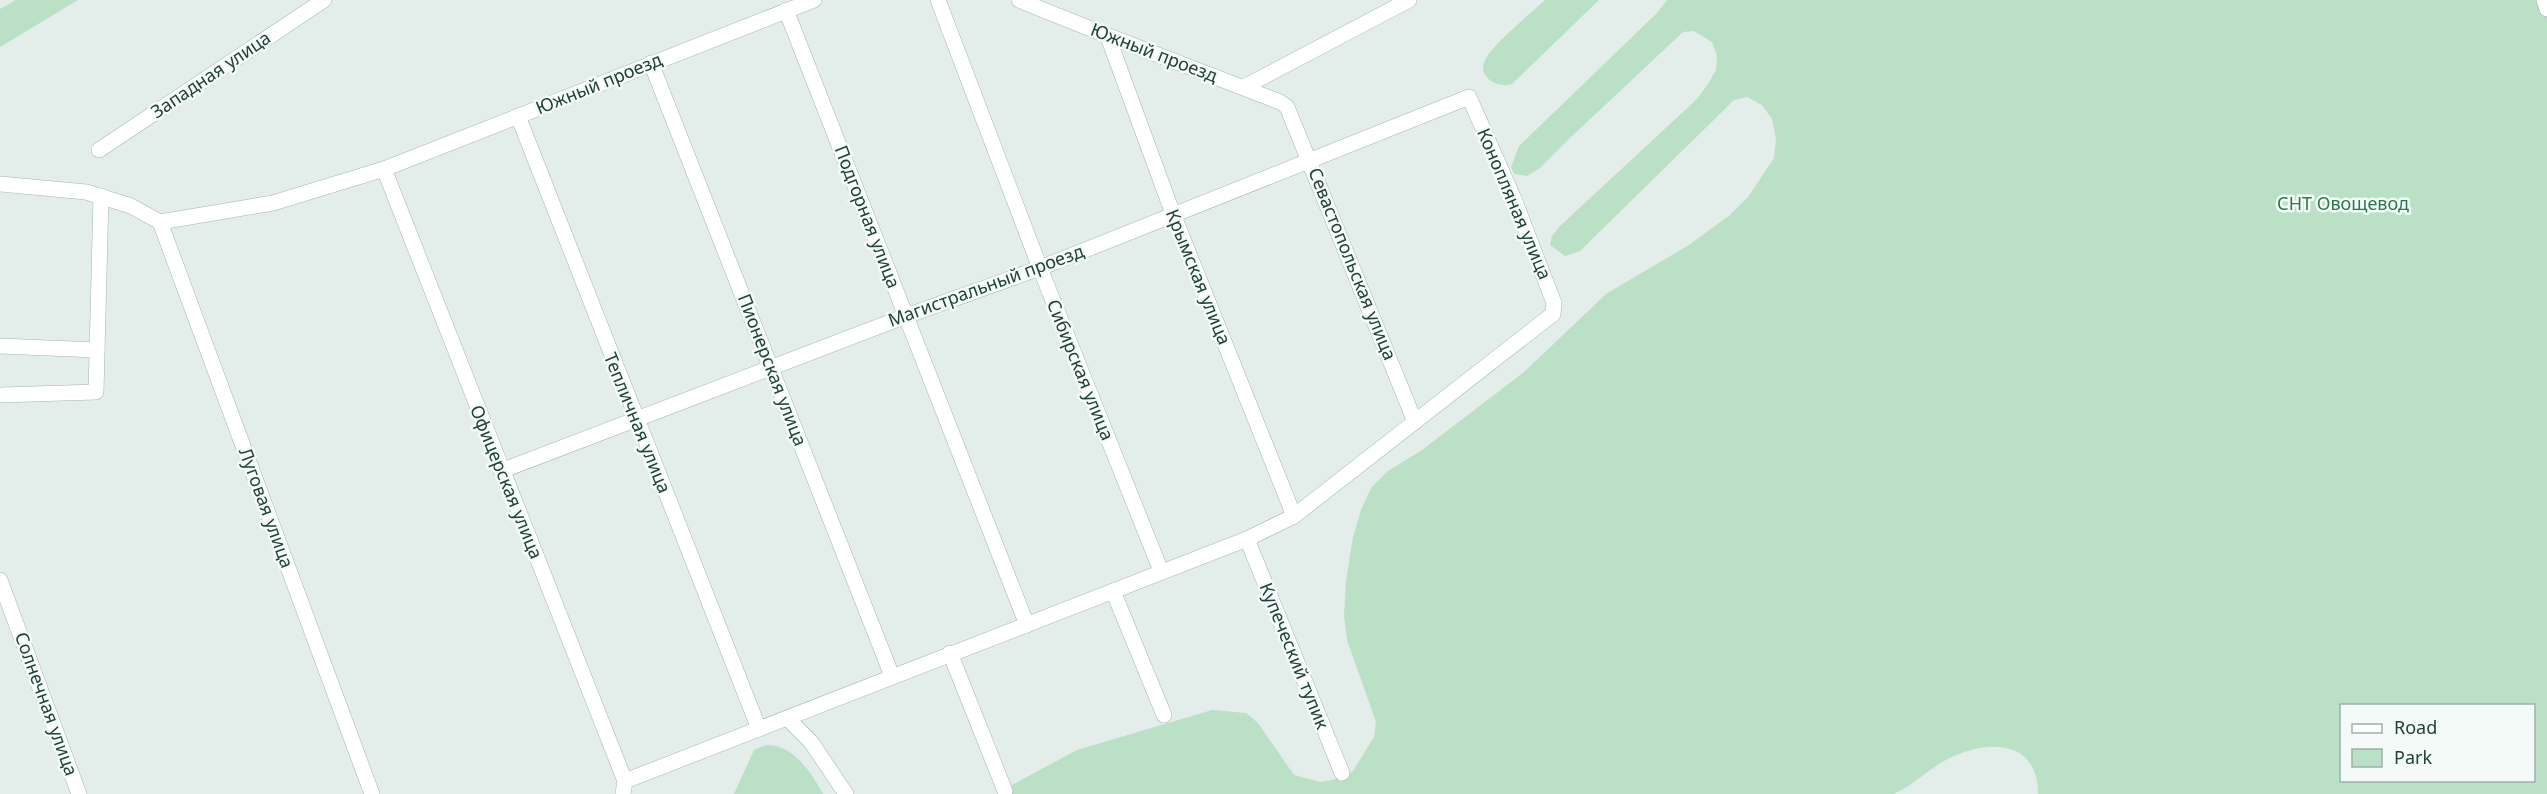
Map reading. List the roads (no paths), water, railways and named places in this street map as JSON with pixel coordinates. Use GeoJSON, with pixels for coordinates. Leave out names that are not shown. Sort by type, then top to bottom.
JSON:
{"type":"FeatureCollection","features":[{"type":"Feature","properties":{"kind":"street","name":"Западная улица"},"geometry":{"type":"LineString","coordinates":[[99,150],[324,0]]}},
{"type":"Feature","properties":{"kind":"street","name":"Южный проезд"},"geometry":{"type":"LineString","coordinates":[[160,222],[273,203],[384,169],[813,0]]}},
{"type":"Feature","properties":{"kind":"street","name":"Сибирская улица"},"geometry":{"type":"LineString","coordinates":[[938,0],[1040,268],[1161,571]]}},
{"type":"Feature","properties":{"kind":"street","name":"Южный проезд"},"geometry":{"type":"LineString","coordinates":[[1019,0],[1108,37],[1166,56],[1244,87],[1287,107]]}},
{"type":"Feature","properties":{"kind":"street"},"geometry":{"type":"LineString","coordinates":[[1244,87],[1409,0]]}},
{"type":"Feature","properties":{"kind":"street"},"geometry":{"type":"LineString","coordinates":[[2544,0],[2547,9]]}},
{"type":"Feature","properties":{"kind":"street","name":"Подгорная улица"},"geometry":{"type":"LineString","coordinates":[[786,10],[1027,625]]}},
{"type":"Feature","properties":{"kind":"street","name":"Крымская улица"},"geometry":{"type":"LineString","coordinates":[[1108,37],[1173,214],[1294,516]]}},
{"type":"Feature","properties":{"kind":"street","name":"Пионерская улица"},"geometry":{"type":"LineString","coordinates":[[651,63],[892,676]]}},
{"type":"Feature","properties":{"kind":"street","name":"Магистральный проезд"},"geometry":{"type":"LineString","coordinates":[[501,471],[906,316],[1040,268],[1469,97]]}},
{"type":"Feature","properties":{"kind":"street","name":"Конопляная улица"},"geometry":{"type":"LineString","coordinates":[[1415,422],[1554,312],[1551,293],[1518,209],[1469,97]]}},
{"type":"Feature","properties":{"kind":"street","name":"Севастопольская улица"},"geometry":{"type":"LineString","coordinates":[[1287,107],[1415,422]]}},
{"type":"Feature","properties":{"kind":"street","name":"Тепличная улица"},"geometry":{"type":"LineString","coordinates":[[518,116],[759,729]]}},
{"type":"Feature","properties":{"kind":"street","name":"Офицерская улица"},"geometry":{"type":"LineString","coordinates":[[384,169],[624,787]]}},
{"type":"Feature","properties":{"kind":"street"},"geometry":{"type":"LineString","coordinates":[[0,184],[26,188],[54,188],[101,196],[132,206],[160,222]]}},
{"type":"Feature","properties":{"kind":"street"},"geometry":{"type":"LineString","coordinates":[[0,394],[96,392],[101,196]]}},
{"type":"Feature","properties":{"kind":"street","name":"Луговая улица"},"geometry":{"type":"LineString","coordinates":[[160,222],[372,794]]}},
{"type":"Feature","properties":{"kind":"street"},"geometry":{"type":"LineString","coordinates":[[0,346],[97,350]]}},
{"type":"Feature","properties":{"kind":"street"},"geometry":{"type":"LineString","coordinates":[[624,787],[759,729],[1247,538],[1294,516],[1415,422]]}},
{"type":"Feature","properties":{"kind":"street","name":"Купеческий тупик"},"geometry":{"type":"LineString","coordinates":[[1247,538],[1342,773]]}},
{"type":"Feature","properties":{"kind":"street","name":"Солнечная улица"},"geometry":{"type":"LineString","coordinates":[[0,580],[79,794]]}},
{"type":"Feature","properties":{"kind":"street"},"geometry":{"type":"LineString","coordinates":[[1113,591],[1164,715]]}},
{"type":"Feature","properties":{"kind":"street"},"geometry":{"type":"LineString","coordinates":[[950,654],[1005,791]]}},
{"type":"Feature","properties":{"kind":"street"},"geometry":{"type":"LineString","coordinates":[[788,719],[811,742],[846,794]]}},
{"type":"Feature","properties":{"kind":"park label","name":"СНТ Овощевод"},"geometry":{"type":"Point","coordinates":[2343,204]}}]}
